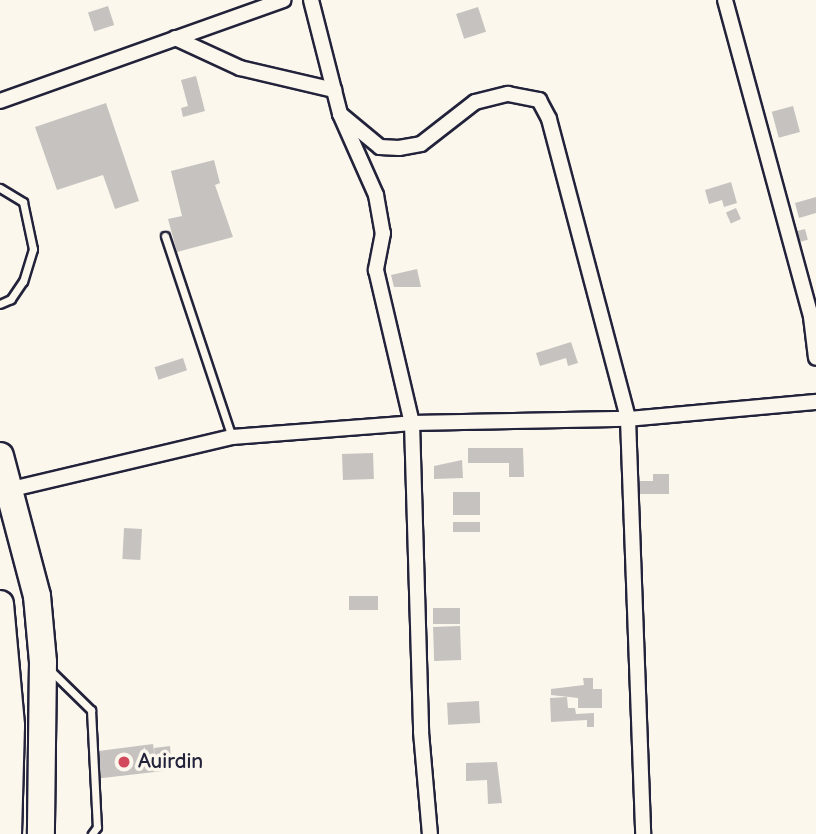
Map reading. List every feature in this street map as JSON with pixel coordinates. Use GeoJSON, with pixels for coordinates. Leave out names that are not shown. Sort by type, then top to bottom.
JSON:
{"type":"FeatureCollection","features":[{"type":"Feature","properties":{"kind":"highway"},"geometry":{"type":"LineString","coordinates":[[0,456],[12,489],[37,596],[43,662],[41,834]]}},
{"type":"Feature","properties":{"kind":"highway"},"geometry":{"type":"LineString","coordinates":[[0,604],[11,726],[8,834]]}},
{"type":"Feature","properties":{"kind":"street"},"geometry":{"type":"LineString","coordinates":[[0,101],[284,0]]}},
{"type":"Feature","properties":{"kind":"street"},"geometry":{"type":"LineString","coordinates":[[311,0],[340,114],[376,195],[383,233],[376,270],[412,423],[421,732],[430,834]]}},
{"type":"Feature","properties":{"kind":"street"},"geometry":{"type":"LineString","coordinates":[[725,0],[811,317],[816,358]]}},
{"type":"Feature","properties":{"kind":"street"},"geometry":{"type":"LineString","coordinates":[[175,38],[240,68],[334,90]]}},
{"type":"Feature","properties":{"kind":"street"},"geometry":{"type":"LineString","coordinates":[[340,114],[380,147],[400,148],[421,144],[475,102],[508,94],[539,100],[549,118],[628,419],[643,834]]}},
{"type":"Feature","properties":{"kind":"street"},"geometry":{"type":"LineString","coordinates":[[12,489],[232,437],[412,423],[628,419],[816,402]]}},
{"type":"Feature","properties":{"kind":"lane"},"geometry":{"type":"LineString","coordinates":[[0,188],[23,202],[32,226],[33,250],[23,281],[11,299],[0,304]]}},
{"type":"Feature","properties":{"kind":"lane"},"geometry":{"type":"LineString","coordinates":[[165,236],[232,437]]}},
{"type":"Feature","properties":{"kind":"lane"},"geometry":{"type":"LineString","coordinates":[[43,662],[91,710],[97,827],[92,834]]}},
{"type":"Feature","properties":{"kind":"building"},"geometry":{"type":"Polygon","coordinates":[[[108,6],[114,25],[94,32],[88,12],[108,6]]]}},
{"type":"Feature","properties":{"kind":"building"},"geometry":{"type":"Polygon","coordinates":[[[478,7],[486,32],[464,39],[456,14],[478,7]]]}},
{"type":"Feature","properties":{"kind":"building"},"geometry":{"type":"Polygon","coordinates":[[[196,76],[205,111],[183,117],[181,108],[188,106],[181,80],[196,76]]]}},
{"type":"Feature","properties":{"kind":"building"},"geometry":{"type":"Polygon","coordinates":[[[106,103],[139,201],[115,209],[103,175],[57,190],[35,127],[106,103]]]}},
{"type":"Feature","properties":{"kind":"building"},"geometry":{"type":"Polygon","coordinates":[[[793,106],[800,132],[779,138],[772,112],[793,106]]]}},
{"type":"Feature","properties":{"kind":"building"},"geometry":{"type":"Polygon","coordinates":[[[214,160],[220,183],[215,185],[233,237],[177,252],[168,219],[182,216],[171,171],[214,160]]]}},
{"type":"Feature","properties":{"kind":"building"},"geometry":{"type":"Polygon","coordinates":[[[731,182],[737,203],[724,207],[722,200],[709,204],[705,190],[731,182]]]}},
{"type":"Feature","properties":{"kind":"building"},"geometry":{"type":"Polygon","coordinates":[[[816,197],[816,213],[799,218],[795,203],[816,197]]]}},
{"type":"Feature","properties":{"kind":"building"},"geometry":{"type":"Polygon","coordinates":[[[736,208],[741,219],[731,223],[726,212],[736,208]]]}},
{"type":"Feature","properties":{"kind":"building"},"geometry":{"type":"Polygon","coordinates":[[[805,229],[808,240],[796,243],[793,232],[805,229]]]}},
{"type":"Feature","properties":{"kind":"building"},"geometry":{"type":"Polygon","coordinates":[[[417,269],[421,287],[394,287],[391,275],[417,269]]]}},
{"type":"Feature","properties":{"kind":"building"},"geometry":{"type":"Polygon","coordinates":[[[571,342],[578,363],[568,366],[566,358],[540,366],[536,353],[571,342]]]}},
{"type":"Feature","properties":{"kind":"building"},"geometry":{"type":"Polygon","coordinates":[[[183,358],[187,370],[158,380],[154,367],[183,358]]]}},
{"type":"Feature","properties":{"kind":"building"},"geometry":{"type":"Polygon","coordinates":[[[468,448],[523,448],[524,477],[509,477],[509,463],[468,463],[468,448]]]}},
{"type":"Feature","properties":{"kind":"building"},"geometry":{"type":"Polygon","coordinates":[[[373,453],[374,479],[343,480],[342,454],[373,453]]]}},
{"type":"Feature","properties":{"kind":"building"},"geometry":{"type":"Polygon","coordinates":[[[462,460],[463,478],[434,479],[434,466],[462,460]]]}},
{"type":"Feature","properties":{"kind":"building"},"geometry":{"type":"Polygon","coordinates":[[[653,474],[669,474],[669,494],[640,494],[640,481],[653,481],[653,474]]]}},
{"type":"Feature","properties":{"kind":"building"},"geometry":{"type":"Polygon","coordinates":[[[453,492],[480,492],[480,515],[453,515],[453,492]]]}},
{"type":"Feature","properties":{"kind":"building"},"geometry":{"type":"Polygon","coordinates":[[[453,522],[480,522],[480,532],[453,532],[453,522]]]}},
{"type":"Feature","properties":{"kind":"building"},"geometry":{"type":"Polygon","coordinates":[[[124,528],[142,529],[140,560],[122,559],[124,528]]]}},
{"type":"Feature","properties":{"kind":"building"},"geometry":{"type":"Polygon","coordinates":[[[349,596],[378,596],[378,610],[349,610],[349,596]]]}},
{"type":"Feature","properties":{"kind":"building"},"geometry":{"type":"Polygon","coordinates":[[[433,608],[460,608],[460,624],[433,624],[433,608]]]}},
{"type":"Feature","properties":{"kind":"building"},"geometry":{"type":"Polygon","coordinates":[[[460,626],[461,660],[434,661],[433,627],[460,626]]]}},
{"type":"Feature","properties":{"kind":"building"},"geometry":{"type":"Polygon","coordinates":[[[583,678],[593,678],[593,689],[602,689],[602,708],[578,708],[578,698],[551,695],[551,689],[584,685],[583,678]]]}},
{"type":"Feature","properties":{"kind":"building"},"geometry":{"type":"Polygon","coordinates":[[[567,697],[568,708],[575,708],[576,714],[594,713],[594,727],[587,727],[587,720],[551,722],[550,698],[567,697]]]}},
{"type":"Feature","properties":{"kind":"building"},"geometry":{"type":"Polygon","coordinates":[[[479,701],[480,723],[448,725],[447,703],[479,701]]]}},
{"type":"Feature","properties":{"kind":"building","name":"Auirdin"},"geometry":{"type":"Polygon","coordinates":[[[153,744],[156,767],[154,748],[170,746],[172,770],[94,779],[91,752],[153,744]]]}},
{"type":"Feature","properties":{"kind":"building"},"geometry":{"type":"Polygon","coordinates":[[[497,762],[502,803],[488,804],[487,780],[466,781],[466,763],[497,762]]]}},
{"type":"Feature","properties":{"kind":"place","name":"Auirdin"},"geometry":{"type":"Point","coordinates":[124,762]}}]}
